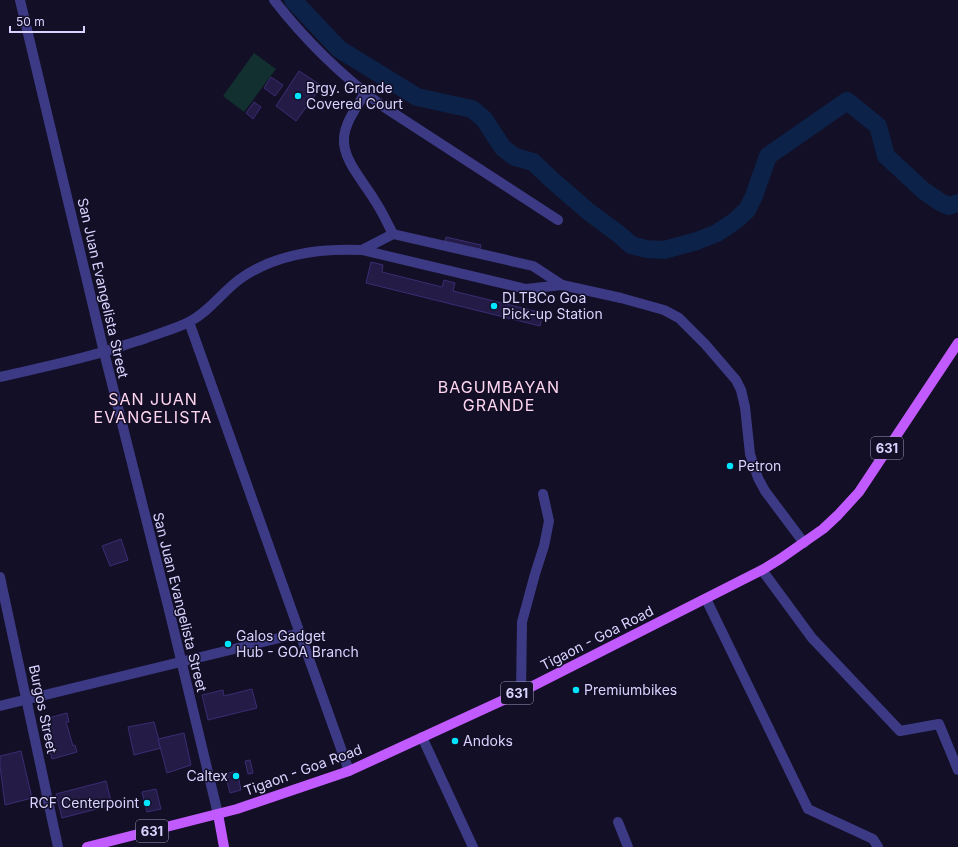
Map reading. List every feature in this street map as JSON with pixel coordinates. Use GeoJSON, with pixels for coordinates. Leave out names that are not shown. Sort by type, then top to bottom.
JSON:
{"type":"FeatureCollection","features":[{"type":"Feature","properties":{"kind":"main road","name":"Tigaon - Goa Road"},"geometry":{"type":"LineString","coordinates":[[87,847],[218,814],[297,790],[349,771],[422,736],[521,692],[762,570],[823,529],[859,492],[958,343]]}},
{"type":"Feature","properties":{"kind":"main road"},"geometry":{"type":"LineString","coordinates":[[218,814],[224,847]]}},
{"type":"Feature","properties":{"kind":"street","name":"San Juan Evangelista Street"},"geometry":{"type":"LineString","coordinates":[[20,0],[104,352],[218,814]]}},
{"type":"Feature","properties":{"kind":"street"},"geometry":{"type":"LineString","coordinates":[[274,0],[308,40],[364,93],[381,106],[558,220]]}},
{"type":"Feature","properties":{"kind":"street"},"geometry":{"type":"LineString","coordinates":[[364,93],[348,124],[344,137],[344,146],[346,155],[376,202],[393,234]]}},
{"type":"Feature","properties":{"kind":"street"},"geometry":{"type":"LineString","coordinates":[[362,250],[393,234],[533,266],[562,285]]}},
{"type":"Feature","properties":{"kind":"street"},"geometry":{"type":"LineString","coordinates":[[0,378],[104,352],[189,322],[209,308],[240,279],[266,265],[288,257],[313,251],[340,249],[362,250],[526,289],[562,285],[622,298],[664,310],[679,318],[705,344],[730,372],[741,390],[745,407],[750,454],[758,478],[765,491],[804,543]]}},
{"type":"Feature","properties":{"kind":"street"},"geometry":{"type":"LineString","coordinates":[[189,322],[349,771]]}},
{"type":"Feature","properties":{"kind":"street"},"geometry":{"type":"LineString","coordinates":[[521,692],[522,622],[544,546],[549,521],[543,494]]}},
{"type":"Feature","properties":{"kind":"street"},"geometry":{"type":"LineString","coordinates":[[762,570],[812,638],[900,731],[939,724],[958,770]]}},
{"type":"Feature","properties":{"kind":"street","name":"Burgos Street"},"geometry":{"type":"LineString","coordinates":[[0,577],[58,847]]}},
{"type":"Feature","properties":{"kind":"street"},"geometry":{"type":"LineString","coordinates":[[706,599],[808,810],[873,839],[878,847]]}},
{"type":"Feature","properties":{"kind":"street"},"geometry":{"type":"LineString","coordinates":[[0,706],[300,633]]}},
{"type":"Feature","properties":{"kind":"street"},"geometry":{"type":"LineString","coordinates":[[422,736],[473,847]]}},
{"type":"Feature","properties":{"kind":"street"},"geometry":{"type":"LineString","coordinates":[[618,822],[628,847]]}},
{"type":"Feature","properties":{"kind":"green space"},"geometry":{"type":"Polygon","coordinates":[[[254,53],[276,69],[244,112],[223,96],[254,53]]]}},
{"type":"Feature","properties":{"kind":"building","name":"Brgy. Grande Covered Court"},"geometry":{"type":"Polygon","coordinates":[[[299,71],[322,86],[296,121],[276,106],[299,71]]]}},
{"type":"Feature","properties":{"kind":"building"},"geometry":{"type":"Polygon","coordinates":[[[271,77],[283,85],[275,96],[264,88],[271,77]]]}},
{"type":"Feature","properties":{"kind":"building"},"geometry":{"type":"Polygon","coordinates":[[[254,102],[261,107],[253,119],[246,113],[254,102]]]}},
{"type":"Feature","properties":{"kind":"building"},"geometry":{"type":"Polygon","coordinates":[[[446,237],[481,245],[480,249],[445,241],[446,237]]]}},
{"type":"Feature","properties":{"kind":"building"},"geometry":{"type":"Polygon","coordinates":[[[371,262],[383,265],[382,272],[442,287],[444,280],[455,283],[453,291],[543,313],[540,326],[366,283],[371,262]]]}},
{"type":"Feature","properties":{"kind":"building"},"geometry":{"type":"Polygon","coordinates":[[[121,539],[128,560],[110,566],[102,546],[121,539]]]}},
{"type":"Feature","properties":{"kind":"building"},"geometry":{"type":"Polygon","coordinates":[[[252,689],[257,708],[208,720],[202,695],[223,690],[224,696],[252,689]]]}},
{"type":"Feature","properties":{"kind":"building"},"geometry":{"type":"Polygon","coordinates":[[[67,713],[69,722],[66,722],[73,746],[75,745],[77,752],[52,759],[41,720],[67,713]]]}},
{"type":"Feature","properties":{"kind":"building"},"geometry":{"type":"Polygon","coordinates":[[[154,722],[161,748],[134,755],[128,727],[154,722]]]}},
{"type":"Feature","properties":{"kind":"building"},"geometry":{"type":"Polygon","coordinates":[[[184,733],[191,765],[167,773],[158,739],[184,733]]]}},
{"type":"Feature","properties":{"kind":"building"},"geometry":{"type":"Polygon","coordinates":[[[21,751],[32,798],[5,805],[0,756],[21,751]]]}},
{"type":"Feature","properties":{"kind":"building"},"geometry":{"type":"Polygon","coordinates":[[[250,760],[253,773],[248,774],[245,761],[250,760]]]}},
{"type":"Feature","properties":{"kind":"building"},"geometry":{"type":"Polygon","coordinates":[[[237,771],[241,790],[230,793],[225,774],[237,771]]]}},
{"type":"Feature","properties":{"kind":"building"},"geometry":{"type":"Polygon","coordinates":[[[106,781],[112,805],[62,818],[56,794],[106,781]]]}},
{"type":"Feature","properties":{"kind":"building"},"geometry":{"type":"Polygon","coordinates":[[[156,789],[161,809],[147,812],[142,792],[156,789]]]}},
{"type":"Feature","properties":{"kind":"waterway"},"geometry":{"type":"LineString","coordinates":[[293,0],[339,49],[417,97],[472,109],[484,119],[503,148],[515,157],[533,162],[589,212],[631,245],[646,249],[664,250],[697,241],[717,233],[735,221],[747,210],[754,196],[768,156],[847,101],[878,126],[886,156],[924,191],[940,202],[949,206],[958,203]]}},
{"type":"Feature","properties":{"kind":"place","name":"Brgy. Grande Covered Court"},"geometry":{"type":"Point","coordinates":[298,96]}},
{"type":"Feature","properties":{"kind":"place","name":"DLTBCo Goa Pick-up Station"},"geometry":{"type":"Point","coordinates":[494,306]}},
{"type":"Feature","properties":{"kind":"place","name":"Petron"},"geometry":{"type":"Point","coordinates":[730,466]}},
{"type":"Feature","properties":{"kind":"place","name":"Galos Gadget Hub - GOA Branch"},"geometry":{"type":"Point","coordinates":[228,644]}},
{"type":"Feature","properties":{"kind":"place","name":"Premiumbikes"},"geometry":{"type":"Point","coordinates":[576,690]}},
{"type":"Feature","properties":{"kind":"place","name":"Andoks"},"geometry":{"type":"Point","coordinates":[455,741]}},
{"type":"Feature","properties":{"kind":"place","name":"Caltex"},"geometry":{"type":"Point","coordinates":[236,776]}},
{"type":"Feature","properties":{"kind":"place","name":"RCF Centerpoint"},"geometry":{"type":"Point","coordinates":[147,803]}},
{"type":"Feature","properties":{"kind":"district","name":"BAGUMBAYAN GRANDE"},"geometry":{"type":"Point","coordinates":[499,396]}},
{"type":"Feature","properties":{"kind":"district","name":"SAN JUAN EVANGELISTA"},"geometry":{"type":"Point","coordinates":[153,408]}}]}
